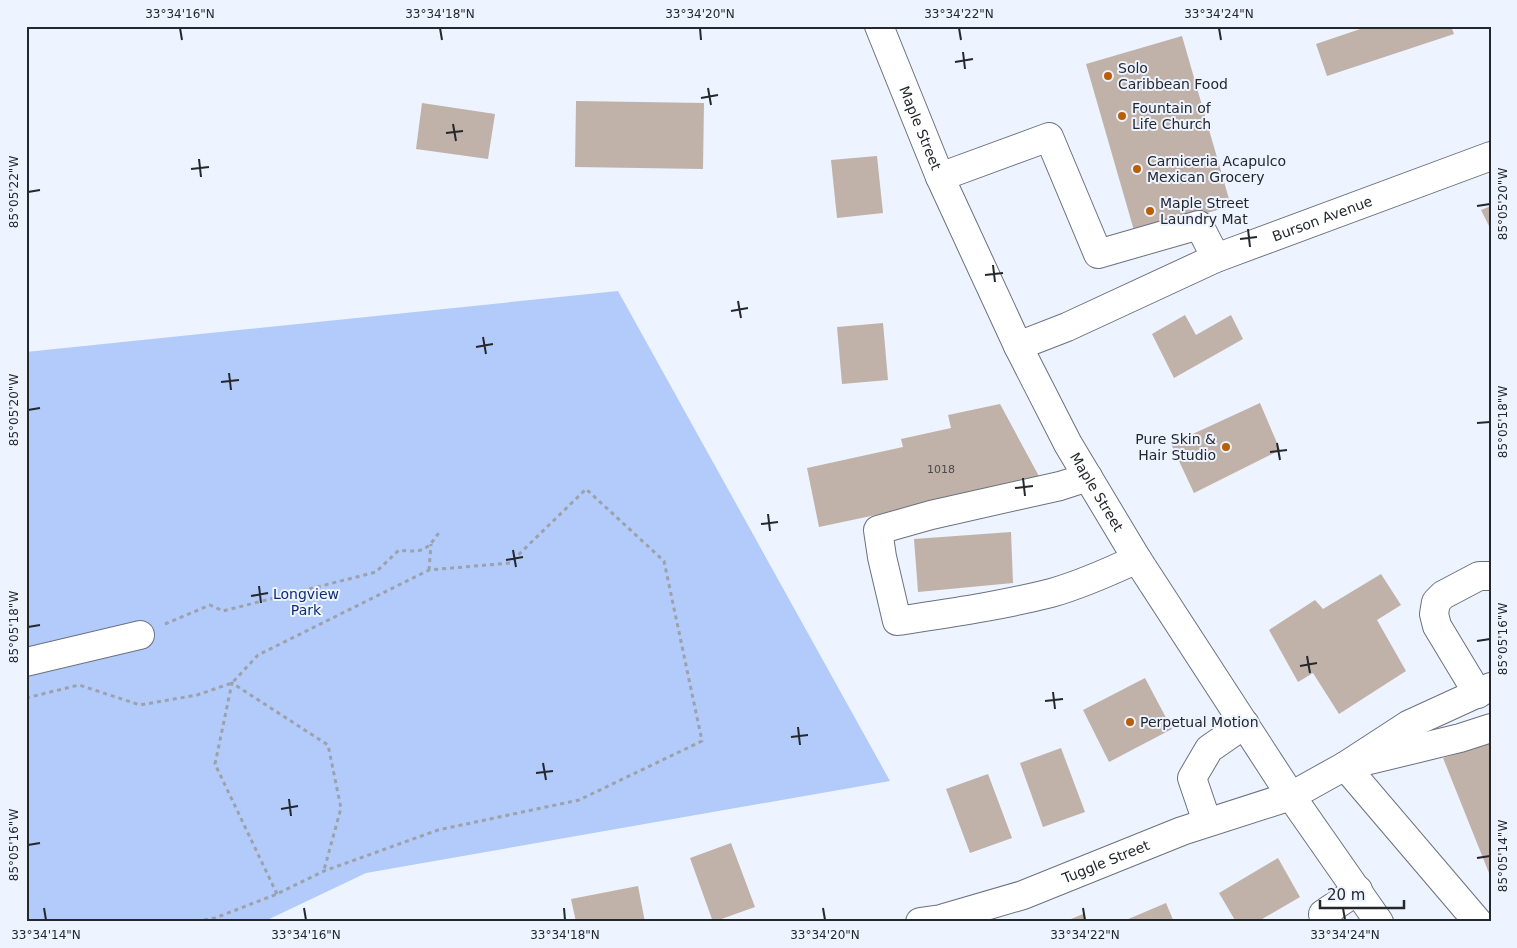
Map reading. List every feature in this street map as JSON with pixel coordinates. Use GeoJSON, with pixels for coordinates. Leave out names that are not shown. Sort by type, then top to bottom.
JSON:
{"type":"FeatureCollection","features":[{"type":"Feature","properties":{"kind":"main road","name":"Maple Street"},"geometry":{"type":"LineString","coordinates":[[879,26],[940,177],[1018,346],[1068,444],[1137,559],[1291,796],[1379,922]]}},
{"type":"Feature","properties":{"kind":"main road"},"geometry":{"type":"LineString","coordinates":[[940,177],[1049,137],[1098,254],[1200,224],[1216,258]]}},
{"type":"Feature","properties":{"kind":"main road","name":"Burson Avenue"},"geometry":{"type":"LineString","coordinates":[[1018,346],[1067,327],[1216,258],[1491,156]]}},
{"type":"Feature","properties":{"kind":"main road"},"geometry":{"type":"LineString","coordinates":[[1088,477],[1060,486],[931,515],[878,530],[882,557],[897,621],[984,608],[1053,592],[1112,571],[1137,559]]}},
{"type":"Feature","properties":{"kind":"main road"},"geometry":{"type":"LineString","coordinates":[[1345,766],[1408,725],[1484,691],[1437,626],[1434,614],[1436,602],[1443,595],[1479,576],[1491,576]]}},
{"type":"Feature","properties":{"kind":"main road"},"geometry":{"type":"LineString","coordinates":[[26,662],[140,635]]}},
{"type":"Feature","properties":{"kind":"main road"},"geometry":{"type":"LineString","coordinates":[[1207,822],[1192,778],[1209,749],[1245,724]]}},
{"type":"Feature","properties":{"kind":"main road"},"geometry":{"type":"LineString","coordinates":[[1345,766],[1460,738],[1491,728]]}},
{"type":"Feature","properties":{"kind":"main road"},"geometry":{"type":"LineString","coordinates":[[1345,766],[1478,922]]}},
{"type":"Feature","properties":{"kind":"main road","name":"Tuggle Street"},"geometry":{"type":"LineString","coordinates":[[920,922],[941,919],[1023,895],[1182,830],[1291,796],[1345,766]]}},
{"type":"Feature","properties":{"kind":"main road"},"geometry":{"type":"LineString","coordinates":[[1328,922],[1323,914],[1358,890]]}},
{"type":"Feature","properties":{"kind":"path"},"geometry":{"type":"LineString","coordinates":[[26,698],[79,685],[140,705],[197,694],[232,683],[258,655],[429,570],[510,563],[586,489],[664,561],[702,741],[579,800],[438,830],[324,871],[277,894],[215,918],[193,922]]}},
{"type":"Feature","properties":{"kind":"path"},"geometry":{"type":"LineString","coordinates":[[140,635],[210,605],[223,611],[376,572],[399,550],[416,552],[431,544],[440,531]]}},
{"type":"Feature","properties":{"kind":"path"},"geometry":{"type":"LineString","coordinates":[[429,570],[431,544]]}},
{"type":"Feature","properties":{"kind":"path"},"geometry":{"type":"LineString","coordinates":[[232,683],[328,745],[341,808],[324,871]]}},
{"type":"Feature","properties":{"kind":"path"},"geometry":{"type":"LineString","coordinates":[[232,683],[215,764],[277,894]]}},
{"type":"Feature","properties":{"kind":"green space","name":"Longview Park"},"geometry":{"type":"Polygon","coordinates":[[[618,291],[890,781],[366,873],[263,922],[26,922],[26,352],[618,291]]]}},
{"type":"Feature","properties":{"kind":"building"},"geometry":{"type":"Polygon","coordinates":[[[1369,26],[1451,26],[1454,34],[1327,76],[1316,44],[1369,26]]]}},
{"type":"Feature","properties":{"kind":"building"},"geometry":{"type":"Polygon","coordinates":[[[1182,36],[1231,206],[1135,234],[1086,64],[1182,36]]]}},
{"type":"Feature","properties":{"kind":"building"},"geometry":{"type":"Polygon","coordinates":[[[576,101],[704,103],[703,169],[575,167],[576,101]]]}},
{"type":"Feature","properties":{"kind":"building"},"geometry":{"type":"Polygon","coordinates":[[[422,103],[495,114],[488,159],[416,149],[422,103]]]}},
{"type":"Feature","properties":{"kind":"building"},"geometry":{"type":"Polygon","coordinates":[[[877,156],[883,213],[837,218],[831,160],[877,156]]]}},
{"type":"Feature","properties":{"kind":"building"},"geometry":{"type":"Polygon","coordinates":[[[1491,206],[1491,230],[1481,210],[1491,206]]]}},
{"type":"Feature","properties":{"kind":"building"},"geometry":{"type":"Polygon","coordinates":[[[1185,315],[1196,335],[1231,315],[1243,339],[1174,378],[1152,334],[1185,315]]]}},
{"type":"Feature","properties":{"kind":"building"},"geometry":{"type":"Polygon","coordinates":[[[883,323],[888,380],[842,384],[837,327],[883,323]]]}},
{"type":"Feature","properties":{"kind":"building","name":"Pure Skin & Hair Studio"},"geometry":{"type":"Polygon","coordinates":[[[1260,403],[1280,450],[1194,493],[1171,444],[1260,403]]]}},
{"type":"Feature","properties":{"kind":"building"},"geometry":{"type":"Polygon","coordinates":[[[1000,404],[1041,480],[819,527],[807,468],[903,447],[901,439],[951,428],[948,415],[1000,404]]]}},
{"type":"Feature","properties":{"kind":"building"},"geometry":{"type":"Polygon","coordinates":[[[1011,532],[1013,583],[918,592],[914,539],[1011,532]]]}},
{"type":"Feature","properties":{"kind":"building"},"geometry":{"type":"Polygon","coordinates":[[[1381,574],[1401,605],[1377,620],[1406,671],[1339,714],[1313,673],[1298,682],[1269,630],[1315,600],[1323,609],[1381,574]]]}},
{"type":"Feature","properties":{"kind":"building"},"geometry":{"type":"Polygon","coordinates":[[[1145,678],[1172,729],[1109,762],[1083,710],[1145,678]]]}},
{"type":"Feature","properties":{"kind":"building"},"geometry":{"type":"Polygon","coordinates":[[[1491,743],[1491,878],[1443,758],[1491,743]]]}},
{"type":"Feature","properties":{"kind":"building"},"geometry":{"type":"Polygon","coordinates":[[[1061,748],[1085,812],[1043,827],[1020,763],[1061,748]]]}},
{"type":"Feature","properties":{"kind":"building"},"geometry":{"type":"Polygon","coordinates":[[[988,774],[1012,838],[970,853],[946,789],[988,774]]]}},
{"type":"Feature","properties":{"kind":"building"},"geometry":{"type":"Polygon","coordinates":[[[731,843],[755,907],[713,922],[690,858],[731,843]]]}},
{"type":"Feature","properties":{"kind":"building"},"geometry":{"type":"Polygon","coordinates":[[[1278,858],[1300,897],[1257,922],[1236,922],[1219,893],[1278,858]]]}},
{"type":"Feature","properties":{"kind":"building"},"geometry":{"type":"Polygon","coordinates":[[[638,886],[645,922],[576,922],[571,899],[638,886]]]}},
{"type":"Feature","properties":{"kind":"building"},"geometry":{"type":"Polygon","coordinates":[[[1166,903],[1174,922],[1126,922],[1126,920],[1166,903]]]}},
{"type":"Feature","properties":{"kind":"building"},"geometry":{"type":"Polygon","coordinates":[[[1083,914],[1086,922],[1064,922],[1083,914]]]}},
{"type":"Feature","properties":{"kind":"place","name":"Solo Caribbean Food"},"geometry":{"type":"Point","coordinates":[1108,76]}},
{"type":"Feature","properties":{"kind":"place","name":"Fountain of Life Church"},"geometry":{"type":"Point","coordinates":[1122,116]}},
{"type":"Feature","properties":{"kind":"place","name":"Carniceria Acapulco Mexican Grocery"},"geometry":{"type":"Point","coordinates":[1137,169]}},
{"type":"Feature","properties":{"kind":"place","name":"Maple Street Laundry Mat"},"geometry":{"type":"Point","coordinates":[1150,211]}},
{"type":"Feature","properties":{"kind":"place","name":"Pure Skin & Hair Studio"},"geometry":{"type":"Point","coordinates":[1226,447]}},
{"type":"Feature","properties":{"kind":"place","name":"Perpetual Motion"},"geometry":{"type":"Point","coordinates":[1130,722]}}]}
